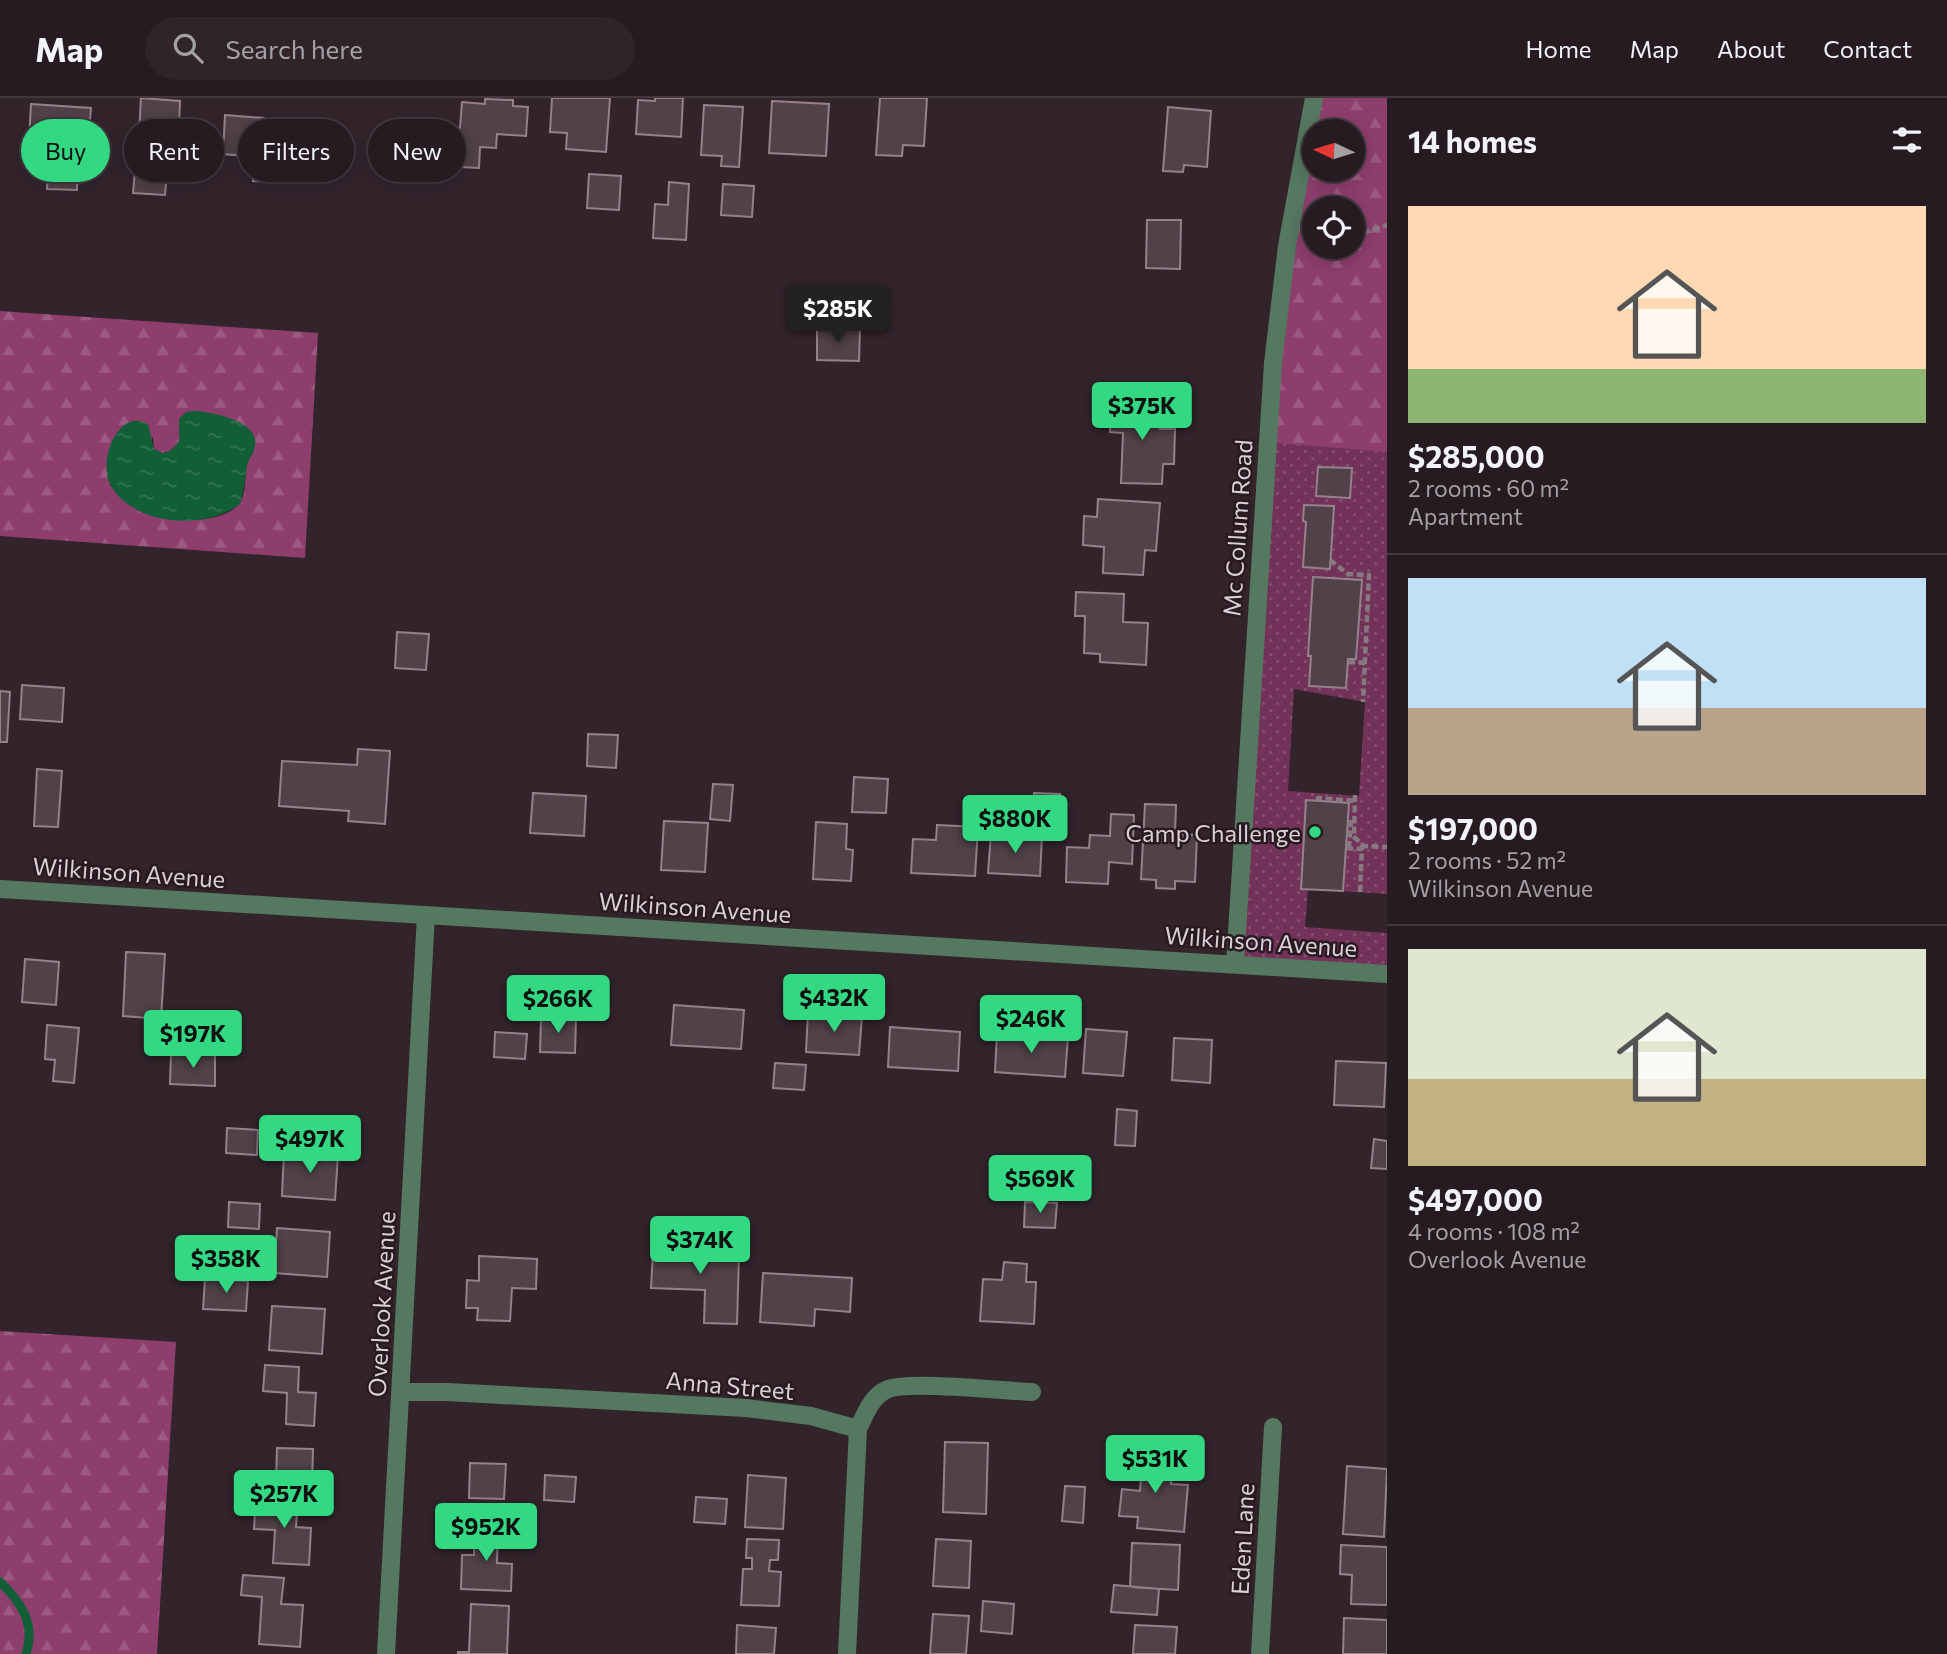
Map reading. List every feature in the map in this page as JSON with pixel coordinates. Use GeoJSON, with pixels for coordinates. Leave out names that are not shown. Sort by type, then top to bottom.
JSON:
{"type":"FeatureCollection","features":[{"type":"Feature","properties":{"kind":"street","name":"Mc Collum Road"},"geometry":{"type":"LineString","coordinates":[[1235,964],[1272,363],[1287,247],[1314,98]]}},
{"type":"Feature","properties":{"kind":"street","name":"Wilkinson Avenue"},"geometry":{"type":"LineString","coordinates":[[0,888],[1387,974]]}},
{"type":"Feature","properties":{"kind":"street","name":"Overlook Avenue"},"geometry":{"type":"LineString","coordinates":[[386,1654],[426,915]]}},
{"type":"Feature","properties":{"kind":"street"},"geometry":{"type":"LineString","coordinates":[[846,1654],[858,1429],[874,1398],[894,1387],[910,1386],[1032,1392]]}},
{"type":"Feature","properties":{"kind":"street","name":"Anna Street"},"geometry":{"type":"LineString","coordinates":[[401,1392],[447,1392],[746,1408],[811,1416],[858,1429]]}},
{"type":"Feature","properties":{"kind":"street","name":"Eden Lane"},"geometry":{"type":"LineString","coordinates":[[1260,1654],[1273,1427]]}},
{"type":"Feature","properties":{"kind":"path"},"geometry":{"type":"LineString","coordinates":[[1365,232],[1387,225]]}},
{"type":"Feature","properties":{"kind":"path"},"geometry":{"type":"LineString","coordinates":[[1330,561],[1348,574],[1370,575],[1363,702]]}},
{"type":"Feature","properties":{"kind":"path"},"geometry":{"type":"LineString","coordinates":[[1359,620],[1367,620]]}},
{"type":"Feature","properties":{"kind":"path"},"geometry":{"type":"LineString","coordinates":[[1348,662],[1365,663]]}},
{"type":"Feature","properties":{"kind":"path"},"geometry":{"type":"LineString","coordinates":[[1318,801],[1318,798],[1356,798],[1354,837],[1362,847],[1360,892]]}},
{"type":"Feature","properties":{"kind":"path"},"geometry":{"type":"LineString","coordinates":[[1354,818],[1351,818],[1348,848],[1387,847]]}},
{"type":"Feature","properties":{"kind":"shaded area","name":"Camp Challenge"},"geometry":{"type":"Polygon","coordinates":[[[1314,98],[1387,98],[1387,894],[1308,889],[1305,927],[1387,933],[1387,974],[1235,964],[1264,488],[1303,182],[1365,182],[1365,119],[1311,119],[1314,98]],[[1319,467],[1317,496],[1350,498],[1352,469],[1319,467]],[[1305,505],[1303,567],[1329,569],[1333,506],[1305,505]],[[1313,578],[1308,655],[1311,656],[1309,686],[1346,688],[1348,659],[1357,659],[1361,580],[1313,578]],[[1294,689],[1288,791],[1359,796],[1365,702],[1294,689]]]}},
{"type":"Feature","properties":{"kind":"green space"},"geometry":{"type":"Polygon","coordinates":[[[1314,98],[1387,98],[1387,452],[1267,442],[1303,182],[1365,182],[1365,119],[1311,119],[1314,98]]]}},
{"type":"Feature","properties":{"kind":"green space"},"geometry":{"type":"Polygon","coordinates":[[[0,311],[318,333],[305,558],[0,536],[0,311]],[[179,419],[179,442],[170,451],[162,453],[154,449],[153,437],[110,485],[134,508],[154,516],[193,520],[219,516],[238,505],[243,496],[247,463],[254,451],[254,445],[251,432],[243,427],[179,419]]]}},
{"type":"Feature","properties":{"kind":"green space"},"geometry":{"type":"Polygon","coordinates":[[[0,1331],[176,1342],[157,1654],[0,1654],[0,1331]]]}},
{"type":"Feature","properties":{"kind":"water"},"geometry":{"type":"Polygon","coordinates":[[[198,411],[239,422],[252,432],[255,447],[247,466],[240,504],[225,513],[189,521],[152,516],[135,509],[120,498],[110,484],[107,463],[113,439],[120,429],[137,421],[148,424],[154,449],[162,453],[170,451],[179,442],[179,419],[186,412],[198,411]]]}},
{"type":"Feature","properties":{"kind":"building"},"geometry":{"type":"Polygon","coordinates":[[[141,98],[180,101],[179,119],[140,119],[141,98]]]}},
{"type":"Feature","properties":{"kind":"building"},"geometry":{"type":"Polygon","coordinates":[[[552,98],[610,98],[606,152],[566,149],[567,133],[550,132],[552,98]]]}},
{"type":"Feature","properties":{"kind":"building"},"geometry":{"type":"Polygon","coordinates":[[[655,98],[683,98],[681,137],[636,134],[638,100],[655,101],[655,98]]]}},
{"type":"Feature","properties":{"kind":"building"},"geometry":{"type":"Polygon","coordinates":[[[880,98],[927,98],[924,146],[903,145],[902,156],[876,155],[880,98]]]}},
{"type":"Feature","properties":{"kind":"building"},"geometry":{"type":"Polygon","coordinates":[[[485,99],[513,100],[513,106],[528,107],[526,136],[497,134],[496,148],[480,147],[479,168],[466,167],[466,119],[461,119],[462,102],[485,104],[485,99]]]}},
{"type":"Feature","properties":{"kind":"building"},"geometry":{"type":"Polygon","coordinates":[[[772,101],[829,104],[826,156],[769,153],[772,101]]]}},
{"type":"Feature","properties":{"kind":"building"},"geometry":{"type":"Polygon","coordinates":[[[31,104],[91,108],[90,119],[30,119],[31,104]]]}},
{"type":"Feature","properties":{"kind":"building"},"geometry":{"type":"Polygon","coordinates":[[[704,105],[743,107],[739,167],[721,166],[722,156],[701,155],[704,105]]]}},
{"type":"Feature","properties":{"kind":"building"},"geometry":{"type":"Polygon","coordinates":[[[1168,107],[1211,111],[1207,167],[1184,165],[1183,172],[1163,171],[1168,107]]]}},
{"type":"Feature","properties":{"kind":"building"},"geometry":{"type":"Polygon","coordinates":[[[225,115],[264,118],[238,119],[238,155],[224,154],[225,115]]]}},
{"type":"Feature","properties":{"kind":"building"},"geometry":{"type":"Polygon","coordinates":[[[589,174],[621,176],[619,210],[587,208],[589,174]]]}},
{"type":"Feature","properties":{"kind":"building"},"geometry":{"type":"Polygon","coordinates":[[[48,182],[77,182],[77,190],[47,189],[48,182]]]}},
{"type":"Feature","properties":{"kind":"building"},"geometry":{"type":"Polygon","coordinates":[[[134,182],[166,182],[165,195],[133,193],[134,182]]]}},
{"type":"Feature","properties":{"kind":"building"},"geometry":{"type":"Polygon","coordinates":[[[669,182],[689,184],[686,240],[653,238],[655,204],[668,205],[669,182]]]}},
{"type":"Feature","properties":{"kind":"building"},"geometry":{"type":"Polygon","coordinates":[[[723,184],[754,186],[752,217],[721,215],[723,184]]]}},
{"type":"Feature","properties":{"kind":"building"},"geometry":{"type":"Polygon","coordinates":[[[1147,220],[1181,220],[1180,269],[1146,268],[1147,220]]]}},
{"type":"Feature","properties":{"kind":"building"},"geometry":{"type":"Polygon","coordinates":[[[817,329],[860,329],[859,361],[817,360],[817,329]]]}},
{"type":"Feature","properties":{"kind":"building"},"geometry":{"type":"Polygon","coordinates":[[[1111,402],[1160,404],[1160,429],[1175,429],[1174,464],[1163,464],[1162,484],[1121,483],[1123,433],[1110,432],[1111,402]]]}},
{"type":"Feature","properties":{"kind":"building"},"geometry":{"type":"Polygon","coordinates":[[[1318,467],[1352,468],[1350,498],[1316,496],[1318,467]]]}},
{"type":"Feature","properties":{"kind":"building"},"geometry":{"type":"Polygon","coordinates":[[[1098,499],[1160,503],[1156,551],[1145,550],[1143,575],[1103,573],[1104,547],[1083,545],[1084,516],[1097,517],[1098,499]]]}},
{"type":"Feature","properties":{"kind":"building"},"geometry":{"type":"Polygon","coordinates":[[[1304,505],[1334,506],[1330,569],[1303,567],[1306,522],[1303,521],[1304,505]]]}},
{"type":"Feature","properties":{"kind":"building"},"geometry":{"type":"Polygon","coordinates":[[[1313,577],[1362,580],[1356,659],[1348,659],[1346,688],[1309,686],[1313,577]]]}},
{"type":"Feature","properties":{"kind":"building"},"geometry":{"type":"Polygon","coordinates":[[[1076,592],[1124,594],[1123,622],[1148,623],[1146,665],[1100,662],[1100,654],[1084,653],[1085,616],[1075,616],[1076,592]]]}},
{"type":"Feature","properties":{"kind":"building"},"geometry":{"type":"Polygon","coordinates":[[[397,632],[429,634],[426,670],[395,668],[397,632]]]}},
{"type":"Feature","properties":{"kind":"building"},"geometry":{"type":"Polygon","coordinates":[[[22,685],[64,688],[62,722],[20,719],[22,685]]]}},
{"type":"Feature","properties":{"kind":"building"},"geometry":{"type":"Polygon","coordinates":[[[0,691],[10,692],[7,742],[0,742],[0,691]]]}},
{"type":"Feature","properties":{"kind":"building"},"geometry":{"type":"Polygon","coordinates":[[[588,734],[618,735],[616,768],[587,766],[588,734]]]}},
{"type":"Feature","properties":{"kind":"building"},"geometry":{"type":"Polygon","coordinates":[[[358,749],[390,751],[385,824],[348,821],[349,811],[279,806],[282,761],[357,765],[358,749]]]}},
{"type":"Feature","properties":{"kind":"building"},"geometry":{"type":"Polygon","coordinates":[[[37,769],[62,771],[58,827],[34,826],[37,769]]]}},
{"type":"Feature","properties":{"kind":"building"},"geometry":{"type":"Polygon","coordinates":[[[854,777],[888,779],[886,813],[852,812],[854,777]]]}},
{"type":"Feature","properties":{"kind":"building"},"geometry":{"type":"Polygon","coordinates":[[[713,784],[733,785],[730,821],[710,819],[713,784]]]}},
{"type":"Feature","properties":{"kind":"building"},"geometry":{"type":"Polygon","coordinates":[[[533,793],[586,796],[584,836],[530,833],[533,793]]]}},
{"type":"Feature","properties":{"kind":"building"},"geometry":{"type":"Polygon","coordinates":[[[1034,793],[1060,794],[1058,826],[1033,825],[1034,793]]]}},
{"type":"Feature","properties":{"kind":"building"},"geometry":{"type":"Polygon","coordinates":[[[1306,800],[1349,803],[1343,891],[1301,889],[1306,800]]]}},
{"type":"Feature","properties":{"kind":"building"},"geometry":{"type":"Polygon","coordinates":[[[1145,804],[1176,805],[1175,834],[1197,835],[1195,882],[1175,881],[1175,889],[1156,888],[1156,880],[1141,879],[1145,804]]]}},
{"type":"Feature","properties":{"kind":"building"},"geometry":{"type":"Polygon","coordinates":[[[1111,814],[1134,815],[1132,864],[1109,862],[1108,884],[1066,882],[1067,847],[1089,848],[1090,835],[1110,836],[1111,814]]]}},
{"type":"Feature","properties":{"kind":"building"},"geometry":{"type":"Polygon","coordinates":[[[664,821],[708,823],[705,872],[661,870],[664,821]]]}},
{"type":"Feature","properties":{"kind":"building"},"geometry":{"type":"Polygon","coordinates":[[[816,822],[847,824],[846,849],[853,850],[851,881],[813,879],[816,822]]]}},
{"type":"Feature","properties":{"kind":"building"},"geometry":{"type":"Polygon","coordinates":[[[937,825],[978,827],[975,876],[911,873],[913,839],[936,840],[937,825]]]}},
{"type":"Feature","properties":{"kind":"building"},"geometry":{"type":"Polygon","coordinates":[[[991,833],[1042,836],[1040,876],[988,873],[991,833]]]}},
{"type":"Feature","properties":{"kind":"building"},"geometry":{"type":"Polygon","coordinates":[[[126,952],[165,954],[161,1019],[123,1016],[126,952]]]}},
{"type":"Feature","properties":{"kind":"building"},"geometry":{"type":"Polygon","coordinates":[[[25,959],[59,962],[56,1005],[22,1002],[25,959]]]}},
{"type":"Feature","properties":{"kind":"building"},"geometry":{"type":"Polygon","coordinates":[[[674,1005],[744,1010],[741,1049],[671,1045],[674,1005]]]}},
{"type":"Feature","properties":{"kind":"building"},"geometry":{"type":"Polygon","coordinates":[[[808,1012],[862,1016],[859,1055],[806,1052],[808,1012]]]}},
{"type":"Feature","properties":{"kind":"building"},"geometry":{"type":"Polygon","coordinates":[[[541,1018],[576,1018],[575,1053],[540,1052],[541,1018]]]}},
{"type":"Feature","properties":{"kind":"building"},"geometry":{"type":"Polygon","coordinates":[[[47,1025],[79,1028],[74,1083],[53,1081],[55,1060],[45,1059],[47,1025]]]}},
{"type":"Feature","properties":{"kind":"building"},"geometry":{"type":"Polygon","coordinates":[[[890,1027],[960,1032],[958,1071],[888,1067],[890,1027]]]}},
{"type":"Feature","properties":{"kind":"building"},"geometry":{"type":"Polygon","coordinates":[[[1086,1029],[1127,1032],[1123,1076],[1083,1073],[1086,1029]]]}},
{"type":"Feature","properties":{"kind":"building"},"geometry":{"type":"Polygon","coordinates":[[[495,1032],[527,1034],[525,1059],[494,1057],[495,1032]]]}},
{"type":"Feature","properties":{"kind":"building"},"geometry":{"type":"Polygon","coordinates":[[[997,1033],[1068,1037],[1065,1077],[995,1072],[997,1033]]]}},
{"type":"Feature","properties":{"kind":"building"},"geometry":{"type":"Polygon","coordinates":[[[1174,1038],[1212,1040],[1210,1083],[1172,1080],[1174,1038]]]}},
{"type":"Feature","properties":{"kind":"building"},"geometry":{"type":"Polygon","coordinates":[[[171,1054],[215,1055],[215,1086],[170,1084],[171,1054]]]}},
{"type":"Feature","properties":{"kind":"building"},"geometry":{"type":"Polygon","coordinates":[[[1336,1061],[1386,1063],[1384,1107],[1334,1105],[1336,1061]]]}},
{"type":"Feature","properties":{"kind":"building"},"geometry":{"type":"Polygon","coordinates":[[[775,1063],[806,1065],[804,1090],[773,1088],[775,1063]]]}},
{"type":"Feature","properties":{"kind":"building"},"geometry":{"type":"Polygon","coordinates":[[[1117,1109],[1137,1111],[1135,1146],[1115,1145],[1117,1109]]]}},
{"type":"Feature","properties":{"kind":"building"},"geometry":{"type":"Polygon","coordinates":[[[227,1128],[258,1130],[257,1155],[226,1153],[227,1128]]]}},
{"type":"Feature","properties":{"kind":"building"},"geometry":{"type":"Polygon","coordinates":[[[1374,1139],[1387,1141],[1387,1169],[1371,1168],[1374,1139]]]}},
{"type":"Feature","properties":{"kind":"building"},"geometry":{"type":"Polygon","coordinates":[[[284,1151],[338,1155],[335,1200],[282,1196],[284,1151]]]}},
{"type":"Feature","properties":{"kind":"building"},"geometry":{"type":"Polygon","coordinates":[[[229,1202],[260,1204],[259,1229],[228,1227],[229,1202]]]}},
{"type":"Feature","properties":{"kind":"building"},"geometry":{"type":"Polygon","coordinates":[[[1025,1202],[1057,1203],[1055,1228],[1024,1227],[1025,1202]]]}},
{"type":"Feature","properties":{"kind":"building"},"geometry":{"type":"Polygon","coordinates":[[[277,1228],[330,1232],[327,1277],[274,1273],[277,1228]]]}},
{"type":"Feature","properties":{"kind":"building"},"geometry":{"type":"Polygon","coordinates":[[[670,1232],[697,1233],[697,1252],[739,1254],[737,1324],[704,1323],[705,1290],[651,1288],[653,1251],[669,1252],[670,1232]]]}},
{"type":"Feature","properties":{"kind":"building"},"geometry":{"type":"Polygon","coordinates":[[[479,1256],[537,1259],[536,1289],[512,1288],[510,1321],[477,1320],[478,1308],[466,1308],[467,1280],[479,1281],[479,1256]]]}},
{"type":"Feature","properties":{"kind":"building"},"geometry":{"type":"Polygon","coordinates":[[[1004,1262],[1027,1264],[1026,1282],[1036,1282],[1034,1324],[980,1321],[983,1279],[1002,1280],[1004,1262]]]}},
{"type":"Feature","properties":{"kind":"building"},"geometry":{"type":"Polygon","coordinates":[[[763,1273],[852,1278],[850,1312],[815,1309],[814,1326],[760,1322],[763,1273]]]}},
{"type":"Feature","properties":{"kind":"building"},"geometry":{"type":"Polygon","coordinates":[[[205,1279],[248,1281],[246,1311],[203,1309],[205,1279]]]}},
{"type":"Feature","properties":{"kind":"building"},"geometry":{"type":"Polygon","coordinates":[[[272,1306],[325,1309],[322,1354],[269,1350],[272,1306]]]}},
{"type":"Feature","properties":{"kind":"building"},"geometry":{"type":"Polygon","coordinates":[[[265,1365],[299,1367],[298,1392],[316,1393],[314,1426],[286,1424],[287,1393],[263,1391],[265,1365]]]}},
{"type":"Feature","properties":{"kind":"building"},"geometry":{"type":"Polygon","coordinates":[[[945,1442],[988,1443],[986,1514],[943,1512],[945,1442]]]}},
{"type":"Feature","properties":{"kind":"building"},"geometry":{"type":"Polygon","coordinates":[[[277,1448],[313,1449],[312,1484],[276,1483],[277,1448]]]}},
{"type":"Feature","properties":{"kind":"building"},"geometry":{"type":"Polygon","coordinates":[[[1128,1454],[1173,1458],[1171,1484],[1188,1485],[1184,1532],[1137,1528],[1138,1517],[1119,1516],[1122,1489],[1140,1491],[1141,1476],[1127,1475],[1128,1454]]]}},
{"type":"Feature","properties":{"kind":"building"},"geometry":{"type":"Polygon","coordinates":[[[470,1463],[506,1464],[504,1499],[469,1498],[470,1463]]]}},
{"type":"Feature","properties":{"kind":"building"},"geometry":{"type":"Polygon","coordinates":[[[1347,1466],[1387,1469],[1384,1537],[1343,1534],[1347,1466]]]}},
{"type":"Feature","properties":{"kind":"building"},"geometry":{"type":"Polygon","coordinates":[[[545,1475],[576,1477],[574,1502],[544,1500],[545,1475]]]}},
{"type":"Feature","properties":{"kind":"building"},"geometry":{"type":"Polygon","coordinates":[[[748,1475],[786,1478],[783,1529],[745,1527],[748,1475]]]}},
{"type":"Feature","properties":{"kind":"building"},"geometry":{"type":"Polygon","coordinates":[[[1065,1486],[1085,1487],[1083,1523],[1062,1521],[1065,1486]]]}},
{"type":"Feature","properties":{"kind":"building"},"geometry":{"type":"Polygon","coordinates":[[[256,1497],[298,1499],[296,1527],[311,1528],[309,1565],[273,1563],[275,1530],[254,1529],[256,1497]]]}},
{"type":"Feature","properties":{"kind":"building"},"geometry":{"type":"Polygon","coordinates":[[[696,1497],[727,1499],[725,1524],[694,1522],[696,1497]]]}},
{"type":"Feature","properties":{"kind":"building"},"geometry":{"type":"Polygon","coordinates":[[[475,1522],[498,1523],[497,1563],[512,1564],[511,1591],[461,1589],[462,1555],[474,1555],[475,1522]]]}},
{"type":"Feature","properties":{"kind":"building"},"geometry":{"type":"Polygon","coordinates":[[[747,1539],[779,1540],[778,1560],[770,1560],[769,1571],[781,1572],[779,1606],[741,1605],[743,1569],[752,1569],[752,1558],[746,1558],[747,1539]]]}},
{"type":"Feature","properties":{"kind":"building"},"geometry":{"type":"Polygon","coordinates":[[[936,1539],[971,1541],[969,1588],[933,1586],[936,1539]]]}},
{"type":"Feature","properties":{"kind":"building"},"geometry":{"type":"Polygon","coordinates":[[[1132,1543],[1180,1545],[1178,1590],[1130,1587],[1132,1543]]]}},
{"type":"Feature","properties":{"kind":"building"},"geometry":{"type":"Polygon","coordinates":[[[1341,1545],[1387,1547],[1387,1605],[1351,1604],[1352,1575],[1340,1574],[1341,1545]]]}},
{"type":"Feature","properties":{"kind":"building"},"geometry":{"type":"Polygon","coordinates":[[[243,1575],[284,1578],[281,1604],[303,1605],[300,1647],[259,1644],[262,1597],[241,1595],[243,1575]]]}},
{"type":"Feature","properties":{"kind":"building"},"geometry":{"type":"Polygon","coordinates":[[[1114,1585],[1159,1589],[1157,1615],[1111,1612],[1114,1585]]]}},
{"type":"Feature","properties":{"kind":"building"},"geometry":{"type":"Polygon","coordinates":[[[983,1601],[1014,1604],[1012,1634],[981,1631],[983,1601]]]}},
{"type":"Feature","properties":{"kind":"building"},"geometry":{"type":"Polygon","coordinates":[[[471,1604],[509,1606],[507,1654],[458,1654],[469,1652],[471,1604]]]}},
{"type":"Feature","properties":{"kind":"building"},"geometry":{"type":"Polygon","coordinates":[[[933,1614],[969,1616],[966,1654],[930,1654],[933,1614]]]}},
{"type":"Feature","properties":{"kind":"building"},"geometry":{"type":"Polygon","coordinates":[[[1344,1618],[1387,1620],[1387,1654],[1343,1654],[1344,1618]]]}},
{"type":"Feature","properties":{"kind":"building"},"geometry":{"type":"Polygon","coordinates":[[[737,1625],[776,1628],[774,1654],[736,1654],[737,1625]]]}},
{"type":"Feature","properties":{"kind":"building"},"geometry":{"type":"Polygon","coordinates":[[[1135,1625],[1177,1627],[1175,1654],[1133,1654],[1135,1625]]]}},
{"type":"Feature","properties":{"kind":"waterway"},"geometry":{"type":"LineString","coordinates":[[0,1582],[25,1614],[29,1633],[26,1654]]}},
{"type":"Feature","properties":{"kind":"place","name":"Camp Challenge"},"geometry":{"type":"Point","coordinates":[1315,832]}}]}
